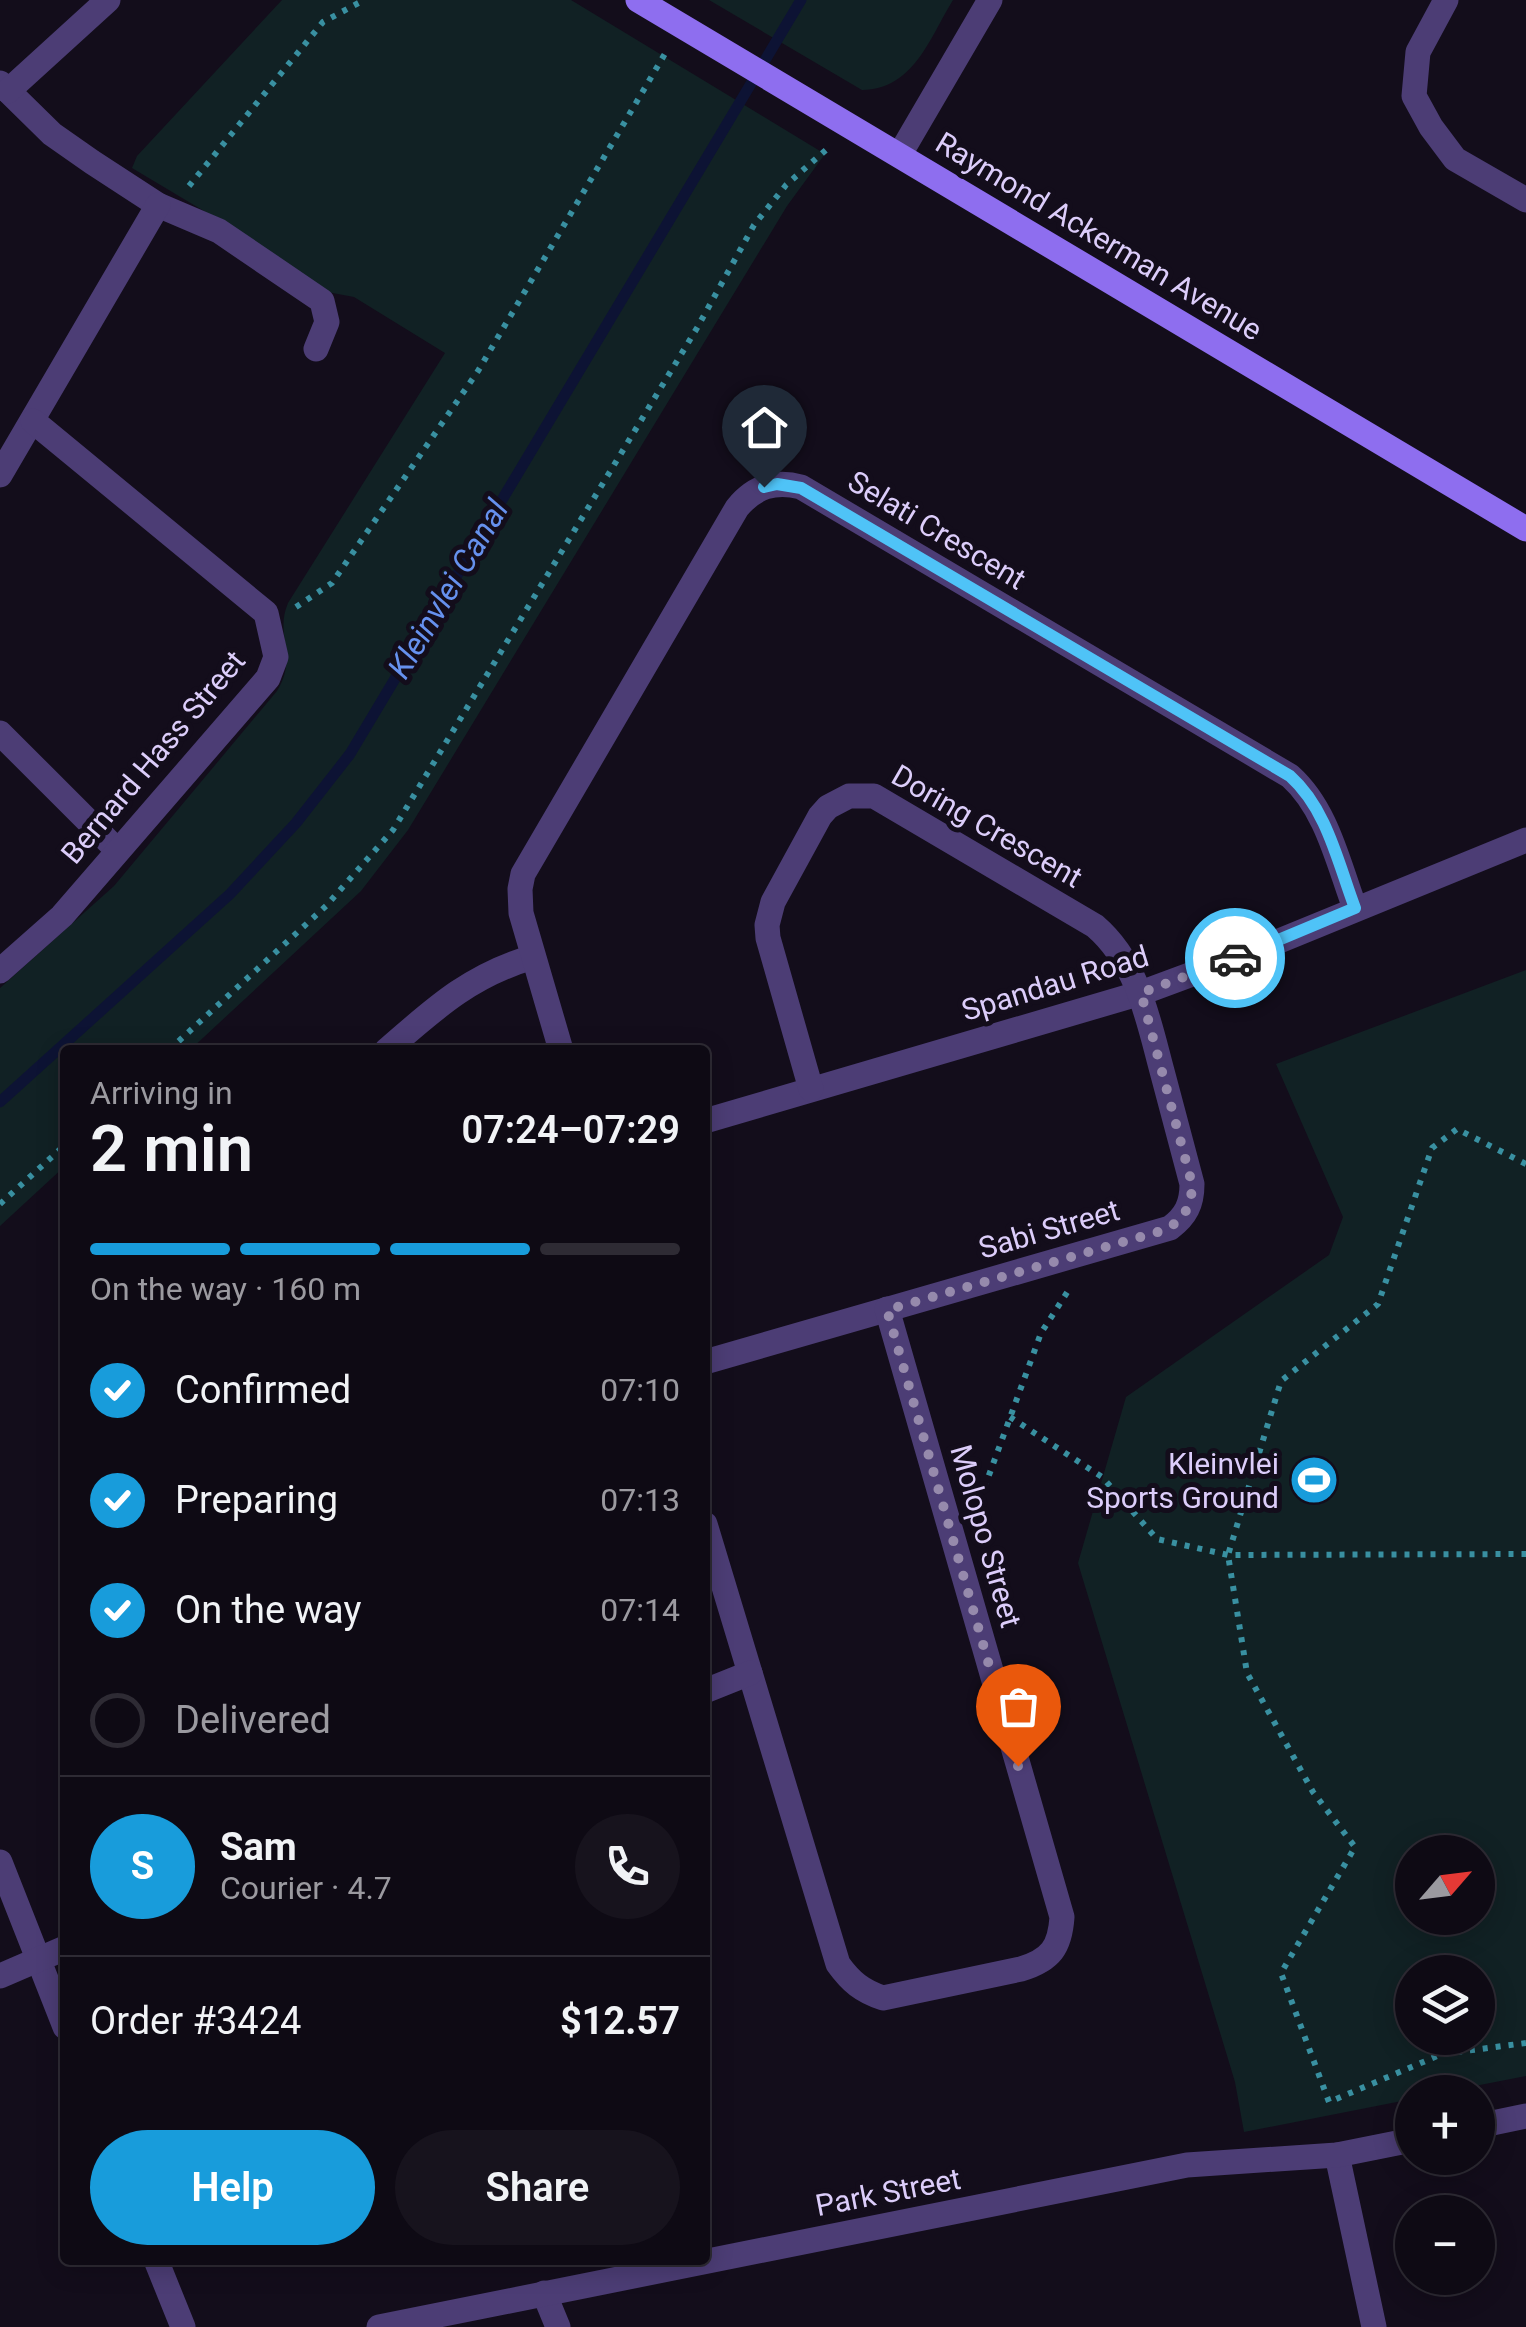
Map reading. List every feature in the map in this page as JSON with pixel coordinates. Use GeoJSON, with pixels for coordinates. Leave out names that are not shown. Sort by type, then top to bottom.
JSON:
{"type":"FeatureCollection","features":[{"type":"Feature","properties":{"kind":"street"},"geometry":{"type":"LineString","coordinates":[[108,0],[4,87],[52,134],[158,204],[219,231],[322,301],[327,322],[316,350]]}},
{"type":"Feature","properties":{"kind":"street","name":"Raymond Ackerman Avenue"},"geometry":{"type":"LineString","coordinates":[[638,0],[1526,529]]}},
{"type":"Feature","properties":{"kind":"street"},"geometry":{"type":"LineString","coordinates":[[900,154],[990,0]]}},
{"type":"Feature","properties":{"kind":"street"},"geometry":{"type":"LineString","coordinates":[[1440,10],[1418,52],[1414,96],[1431,128],[1455,159],[1526,200]]}},
{"type":"Feature","properties":{"kind":"street"},"geometry":{"type":"LineString","coordinates":[[0,475],[158,204]]}},
{"type":"Feature","properties":{"kind":"street"},"geometry":{"type":"LineString","coordinates":[[33,420],[266,613]]}},
{"type":"Feature","properties":{"kind":"street","name":"Selati Crescent"},"geometry":{"type":"LineString","coordinates":[[560,1045],[520,902],[523,874],[737,508],[754,492],[777,484],[801,488],[1290,776],[1319,812],[1355,908]]}},
{"type":"Feature","properties":{"kind":"street","name":"Bernard Hass Street"},"geometry":{"type":"LineString","coordinates":[[0,970],[62,916],[268,678],[276,657],[266,613]]}},
{"type":"Feature","properties":{"kind":"street"},"geometry":{"type":"LineString","coordinates":[[0,733],[117,850]]}},
{"type":"Feature","properties":{"kind":"street","name":"Doring Crescent"},"geometry":{"type":"LineString","coordinates":[[811,1089],[767,924],[773,902],[820,816],[849,796],[862,794],[886,802],[1095,926],[1121,952],[1141,993]]}},
{"type":"Feature","properties":{"kind":"street","name":"Spandau Road"},"geometry":{"type":"LineString","coordinates":[[710,1119],[1141,993],[1526,840]]}},
{"type":"Feature","properties":{"kind":"street"},"geometry":{"type":"LineString","coordinates":[[394,1045],[459,988],[506,965],[533,957]]}},
{"type":"Feature","properties":{"kind":"street","name":"Sabi Street"},"geometry":{"type":"LineString","coordinates":[[710,1361],[1170,1228],[1180,1220],[1192,1198],[1192,1184],[1141,993]]}},
{"type":"Feature","properties":{"kind":"street","name":"Molopo Street"},"geometry":{"type":"LineString","coordinates":[[750,1674],[838,1964],[850,1982],[883,1998],[1022,1969],[1039,1964],[1054,1953],[1062,1917],[887,1310]]}},
{"type":"Feature","properties":{"kind":"street"},"geometry":{"type":"LineString","coordinates":[[710,1541],[750,1674],[710,1689]]}},
{"type":"Feature","properties":{"kind":"street"},"geometry":{"type":"LineString","coordinates":[[0,1862],[60,2015]]}},
{"type":"Feature","properties":{"kind":"street"},"geometry":{"type":"LineString","coordinates":[[0,1976],[60,1950]]}},
{"type":"Feature","properties":{"kind":"street"},"geometry":{"type":"LineString","coordinates":[[1495,2122],[1526,2116]]}},
{"type":"Feature","properties":{"kind":"street","name":"Park Street"},"geometry":{"type":"LineString","coordinates":[[710,2260],[1187,2166],[1338,2155],[1395,2143]]}},
{"type":"Feature","properties":{"kind":"street"},"geometry":{"type":"LineString","coordinates":[[1338,2155],[1374,2327]]}},
{"type":"Feature","properties":{"kind":"street"},"geometry":{"type":"LineString","coordinates":[[158,2265],[183,2327]]}},
{"type":"Feature","properties":{"kind":"street","name":"Park Street"},"geometry":{"type":"LineString","coordinates":[[379,2327],[686,2265]]}},
{"type":"Feature","properties":{"kind":"street"},"geometry":{"type":"LineString","coordinates":[[544,2293],[558,2327]]}},
{"type":"Feature","properties":{"kind":"path"},"geometry":{"type":"LineString","coordinates":[[158,204],[190,186],[323,22],[364,0]]}},
{"type":"Feature","properties":{"kind":"path"},"geometry":{"type":"LineString","coordinates":[[266,613],[293,609],[332,583],[478,371],[666,52]]}},
{"type":"Feature","properties":{"kind":"path"},"geometry":{"type":"LineString","coordinates":[[173,1045],[326,906],[393,830],[698,328],[754,225],[786,185],[827,149]]}},
{"type":"Feature","properties":{"kind":"path"},"geometry":{"type":"LineString","coordinates":[[1526,1164],[1457,1129],[1432,1148],[1378,1304],[1282,1382],[1228,1555],[1247,1672],[1313,1792],[1355,1847],[1280,1973],[1329,2102],[1442,2054],[1526,2043]]}},
{"type":"Feature","properties":{"kind":"path"},"geometry":{"type":"LineString","coordinates":[[0,1204],[60,1150]]}},
{"type":"Feature","properties":{"kind":"path"},"geometry":{"type":"LineString","coordinates":[[942,1502],[986,1486],[1041,1333],[1095,1250]]}},
{"type":"Feature","properties":{"kind":"path"},"geometry":{"type":"LineString","coordinates":[[1010,1418],[1102,1477],[1157,1539],[1228,1555],[1526,1554]]}},
{"type":"Feature","properties":{"kind":"shaded area"},"geometry":{"type":"Polygon","coordinates":[[[282,0],[571,0],[825,154],[787,206],[408,830],[361,891],[195,1045],[60,1045],[60,1171],[0,1226],[0,988],[114,886],[277,691],[286,667],[283,626],[288,603],[445,353],[354,297],[322,291],[214,217],[132,168],[137,156],[282,0]]]}},
{"type":"Feature","properties":{"kind":"shaded area"},"geometry":{"type":"Polygon","coordinates":[[[709,0],[953,0],[907,71],[895,81],[862,90],[709,0]]]}},
{"type":"Feature","properties":{"kind":"shaded area","name":"Kleinvlei Sports Ground"},"geometry":{"type":"Polygon","coordinates":[[[1526,970],[1526,2076],[1495,2082],[1495,2075],[1395,2075],[1395,2102],[1244,2132],[1235,2082],[1078,1563],[1126,1397],[1329,1255],[1343,1217],[1276,1064],[1526,970]]]}},
{"type":"Feature","properties":{"kind":"waterway","name":"Kleinvlei Canal"},"geometry":{"type":"LineString","coordinates":[[63,1045],[230,894],[296,823],[350,754],[801,0]]}},
{"type":"Feature","properties":{"kind":"waterway","name":"Kleinvlei Canal"},"geometry":{"type":"LineString","coordinates":[[0,1102],[60,1048]]}},
{"type":"Feature","properties":{"kind":"way so far"},"geometry":{"type":"LineString","coordinates":[[1018,1766],[887,1310],[1158,1232],[1180,1220],[1188,1210],[1192,1184],[1141,993],[1235,958]]}},
{"type":"Feature","properties":{"kind":"place","name":"Kleinvlei Sports Ground"},"geometry":{"type":"Point","coordinates":[1314,1480]}},
{"type":"Feature","properties":{"kind":"route"},"geometry":{"type":"LineString","coordinates":[[764,487],[789,484],[801,488],[1290,776],[1302,787],[1319,812],[1355,908],[1235,958]]}}]}
